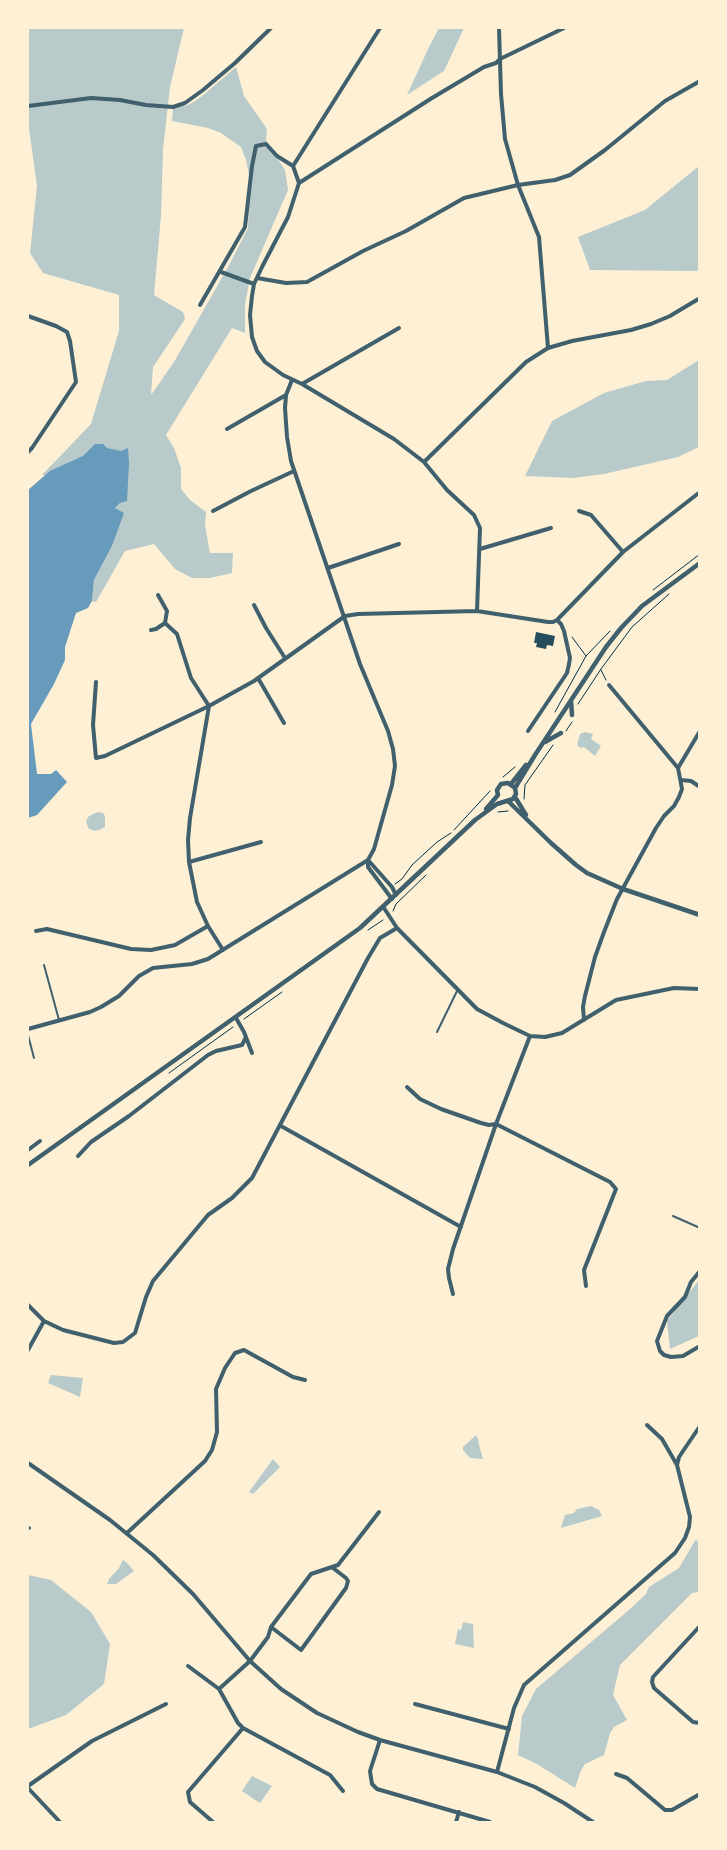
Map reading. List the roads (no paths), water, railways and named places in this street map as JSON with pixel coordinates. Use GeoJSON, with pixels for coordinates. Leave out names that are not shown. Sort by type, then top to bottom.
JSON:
{"type":"FeatureCollection","features":[{"type":"Feature","properties":{"kind":"street"},"geometry":{"type":"LineString","coordinates":[[28,106],[91,98],[172,107],[185,103],[235,63],[270,28]]}},
{"type":"Feature","properties":{"kind":"street"},"geometry":{"type":"LineString","coordinates":[[292,166],[380,28]]}},
{"type":"Feature","properties":{"kind":"street"},"geometry":{"type":"LineString","coordinates":[[499,28],[502,119],[509,154],[518,184],[539,237],[548,348]]}},
{"type":"Feature","properties":{"kind":"street"},"geometry":{"type":"LineString","coordinates":[[477,611],[480,528],[474,515],[446,490],[424,462],[394,439],[372,424],[270,367],[260,358],[252,337],[250,315],[254,284],[288,217],[299,183],[432,98],[500,59],[564,28]]}},
{"type":"Feature","properties":{"kind":"street"},"geometry":{"type":"LineString","coordinates":[[257,278],[286,283],[300,283],[314,279],[340,264],[406,232],[455,202],[487,191],[518,184],[555,180],[570,175],[605,150],[665,101],[700,81]]}},
{"type":"Feature","properties":{"kind":"street"},"geometry":{"type":"LineString","coordinates":[[200,305],[246,228],[250,180],[256,146],[266,144],[277,156],[292,166],[299,183]]}},
{"type":"Feature","properties":{"kind":"street"},"geometry":{"type":"LineString","coordinates":[[221,272],[254,284]]}},
{"type":"Feature","properties":{"kind":"street"},"geometry":{"type":"LineString","coordinates":[[424,462],[526,362],[548,348],[651,324],[670,316],[700,298]]}},
{"type":"Feature","properties":{"kind":"street"},"geometry":{"type":"LineString","coordinates":[[28,316],[67,332],[76,382],[28,452]]}},
{"type":"Feature","properties":{"kind":"street"},"geometry":{"type":"LineString","coordinates":[[302,384],[399,328]]}},
{"type":"Feature","properties":{"kind":"street"},"geometry":{"type":"LineString","coordinates":[[292,380],[286,394],[287,437],[294,471],[360,664],[388,731],[394,756],[392,785],[374,849],[368,860],[368,866],[392,899]]}},
{"type":"Feature","properties":{"kind":"street"},"geometry":{"type":"LineString","coordinates":[[227,429],[286,394]]}},
{"type":"Feature","properties":{"kind":"street"},"geometry":{"type":"LineString","coordinates":[[213,511],[294,471]]}},
{"type":"Feature","properties":{"kind":"street"},"geometry":{"type":"LineString","coordinates":[[96,682],[93,726],[96,758],[105,756],[209,706],[258,678],[345,616],[358,614],[477,611],[548,622],[557,620],[623,552],[700,492]]}},
{"type":"Feature","properties":{"kind":"street"},"geometry":{"type":"LineString","coordinates":[[579,512],[591,515],[623,552]]}},
{"type":"Feature","properties":{"kind":"street"},"geometry":{"type":"LineString","coordinates":[[480,549],[551,528]]}},
{"type":"Feature","properties":{"kind":"street"},"geometry":{"type":"LineString","coordinates":[[328,568],[399,544]]}},
{"type":"Feature","properties":{"kind":"street"},"geometry":{"type":"LineString","coordinates":[[529,821],[515,797],[515,788],[543,742],[606,647],[621,628],[642,606],[700,563]]}},
{"type":"Feature","properties":{"kind":"street"},"geometry":{"type":"LineString","coordinates":[[158,595],[167,611],[165,624]]}},
{"type":"Feature","properties":{"kind":"street"},"geometry":{"type":"LineString","coordinates":[[254,605],[285,658]]}},
{"type":"Feature","properties":{"kind":"street"},"geometry":{"type":"LineString","coordinates":[[528,731],[567,672],[570,658],[561,624],[557,620]]}},
{"type":"Feature","properties":{"kind":"street"},"geometry":{"type":"LineString","coordinates":[[151,630],[165,624]]}},
{"type":"Feature","properties":{"kind":"street"},"geometry":{"type":"LineString","coordinates":[[165,624],[178,634],[188,673],[209,706],[190,818],[189,862],[197,902],[208,926],[223,950]]}},
{"type":"Feature","properties":{"kind":"street"},"geometry":{"type":"LineString","coordinates":[[258,678],[284,723]]}},
{"type":"Feature","properties":{"kind":"street"},"geometry":{"type":"LineString","coordinates":[[584,1020],[584,1001],[595,957],[604,932],[623,889],[656,828],[676,801],[682,789],[678,768],[609,685]]}},
{"type":"Feature","properties":{"kind":"street"},"geometry":{"type":"LineString","coordinates":[[571,700],[573,717]]}},
{"type":"Feature","properties":{"kind":"street"},"geometry":{"type":"LineString","coordinates":[[678,768],[700,731]]}},
{"type":"Feature","properties":{"kind":"street"},"geometry":{"type":"LineString","coordinates":[[543,742],[564,732]]}},
{"type":"Feature","properties":{"kind":"street"},"geometry":{"type":"LineString","coordinates":[[510,784],[535,755]]}},
{"type":"Feature","properties":{"kind":"street"},"geometry":{"type":"LineString","coordinates":[[681,780],[691,781],[700,787]]}},
{"type":"Feature","properties":{"kind":"street"},"geometry":{"type":"LineString","coordinates":[[515,788],[510,784],[501,784],[497,790],[498,795],[576,865],[598,879],[700,915]]}},
{"type":"Feature","properties":{"kind":"street"},"geometry":{"type":"LineString","coordinates":[[28,1165],[360,928],[384,908],[475,820],[498,795]]}},
{"type":"Feature","properties":{"kind":"street"},"geometry":{"type":"LineString","coordinates":[[475,820],[505,801],[515,797]]}},
{"type":"Feature","properties":{"kind":"street"},"geometry":{"type":"LineString","coordinates":[[189,862],[261,842]]}},
{"type":"Feature","properties":{"kind":"street"},"geometry":{"type":"LineString","coordinates":[[368,860],[392,887],[396,895]]}},
{"type":"Feature","properties":{"kind":"street"},"geometry":{"type":"LineString","coordinates":[[28,1029],[90,1012],[105,1005],[119,996],[147,970],[202,962],[368,860]]}},
{"type":"Feature","properties":{"kind":"street"},"geometry":{"type":"LineString","coordinates":[[384,908],[397,928],[477,1008],[530,1036],[544,1037],[562,1033],[616,1000],[674,988],[700,988]]}},
{"type":"Feature","properties":{"kind":"street"},"geometry":{"type":"LineString","coordinates":[[36,931],[48,929],[131,949],[151,950],[175,945],[208,926]]}},
{"type":"Feature","properties":{"kind":"street"},"geometry":{"type":"LineString","coordinates":[[28,1305],[44,1322],[63,1330],[114,1343],[123,1342],[135,1333],[153,1281],[208,1215],[232,1198],[247,1184],[281,1126],[368,958],[380,938],[397,928]]}},
{"type":"Feature","properties":{"kind":"street"},"geometry":{"type":"LineString","coordinates":[[236,1018],[243,1028],[252,1054]]}},
{"type":"Feature","properties":{"kind":"street"},"geometry":{"type":"LineString","coordinates":[[453,1294],[448,1278],[448,1269],[496,1124],[530,1036]]}},
{"type":"Feature","properties":{"kind":"street"},"geometry":{"type":"LineString","coordinates":[[78,1156],[88,1144],[129,1116],[208,1056],[216,1051],[242,1045],[246,1037]]}},
{"type":"Feature","properties":{"kind":"street"},"geometry":{"type":"LineString","coordinates":[[407,1087],[420,1098],[454,1115],[489,1125],[496,1124],[610,1182],[616,1189],[584,1270],[586,1286]]}},
{"type":"Feature","properties":{"kind":"street"},"geometry":{"type":"LineString","coordinates":[[281,1126],[290,1133],[461,1227]]}},
{"type":"Feature","properties":{"kind":"street"},"geometry":{"type":"LineString","coordinates":[[28,1150],[40,1141]]}},
{"type":"Feature","properties":{"kind":"street"},"geometry":{"type":"LineString","coordinates":[[700,1271],[691,1282],[685,1297],[667,1316],[657,1341],[660,1351],[664,1355],[671,1357],[683,1356],[700,1346]]}},
{"type":"Feature","properties":{"kind":"street"},"geometry":{"type":"LineString","coordinates":[[28,1350],[44,1322]]}},
{"type":"Feature","properties":{"kind":"street"},"geometry":{"type":"LineString","coordinates":[[127,1533],[205,1461],[212,1450],[217,1432],[216,1389],[235,1353],[244,1350],[293,1377],[306,1380]]}},
{"type":"Feature","properties":{"kind":"street"},"geometry":{"type":"LineString","coordinates":[[497,1772],[514,1708],[524,1685],[668,1559],[685,1538],[690,1517],[676,1465],[662,1438],[647,1425]]}},
{"type":"Feature","properties":{"kind":"street"},"geometry":{"type":"LineString","coordinates":[[676,1465],[679,1457],[700,1426]]}},
{"type":"Feature","properties":{"kind":"street"},"geometry":{"type":"LineString","coordinates":[[28,1463],[127,1533],[181,1581],[250,1661],[281,1689],[317,1713],[380,1740],[497,1772],[535,1787],[593,1822]]}},
{"type":"Feature","properties":{"kind":"street"},"geometry":{"type":"LineString","coordinates":[[219,1689],[250,1661],[268,1637],[271,1627],[311,1574],[338,1565],[379,1512]]}},
{"type":"Feature","properties":{"kind":"street"},"geometry":{"type":"LineString","coordinates":[[271,1627],[301,1650],[346,1588],[348,1581],[333,1568]]}},
{"type":"Feature","properties":{"kind":"street"},"geometry":{"type":"LineString","coordinates":[[700,1626],[653,1677],[652,1682],[654,1688],[693,1722],[700,1723]]}},
{"type":"Feature","properties":{"kind":"street"},"geometry":{"type":"LineString","coordinates":[[188,1666],[219,1689],[238,1723],[243,1728],[330,1775],[343,1791]]}},
{"type":"Feature","properties":{"kind":"street"},"geometry":{"type":"LineString","coordinates":[[60,1822],[28,1787],[92,1742],[166,1704]]}},
{"type":"Feature","properties":{"kind":"street"},"geometry":{"type":"LineString","coordinates":[[415,1704],[509,1729]]}},
{"type":"Feature","properties":{"kind":"street"},"geometry":{"type":"LineString","coordinates":[[213,1822],[190,1802],[188,1792],[243,1728]]}},
{"type":"Feature","properties":{"kind":"street"},"geometry":{"type":"LineString","coordinates":[[380,1740],[370,1771],[370,1778],[376,1789],[490,1822]]}},
{"type":"Feature","properties":{"kind":"street"},"geometry":{"type":"LineString","coordinates":[[616,1774],[627,1778],[665,1810],[672,1810],[700,1794]]}},
{"type":"Feature","properties":{"kind":"street"},"geometry":{"type":"LineString","coordinates":[[456,1822],[459,1812]]}},
{"type":"Feature","properties":{"kind":"lane"},"geometry":{"type":"LineString","coordinates":[[44,965],[59,1021]]}},
{"type":"Feature","properties":{"kind":"lane"},"geometry":{"type":"LineString","coordinates":[[437,1032],[458,989]]}},
{"type":"Feature","properties":{"kind":"lane"},"geometry":{"type":"LineString","coordinates":[[28,1034],[34,1058]]}},
{"type":"Feature","properties":{"kind":"lane"},"geometry":{"type":"LineString","coordinates":[[673,1216],[700,1228]]}},
{"type":"Feature","properties":{"kind":"water"},"geometry":{"type":"Polygon","coordinates":[[[95,444],[103,444],[107,448],[121,451],[128,448],[127,501],[120,503],[115,508],[124,513],[112,546],[94,580],[92,601],[88,608],[76,613],[65,647],[65,660],[54,684],[31,724],[37,774],[51,774],[56,770],[67,782],[37,815],[28,818],[28,490],[50,471],[83,456],[95,444]]]}}]}
